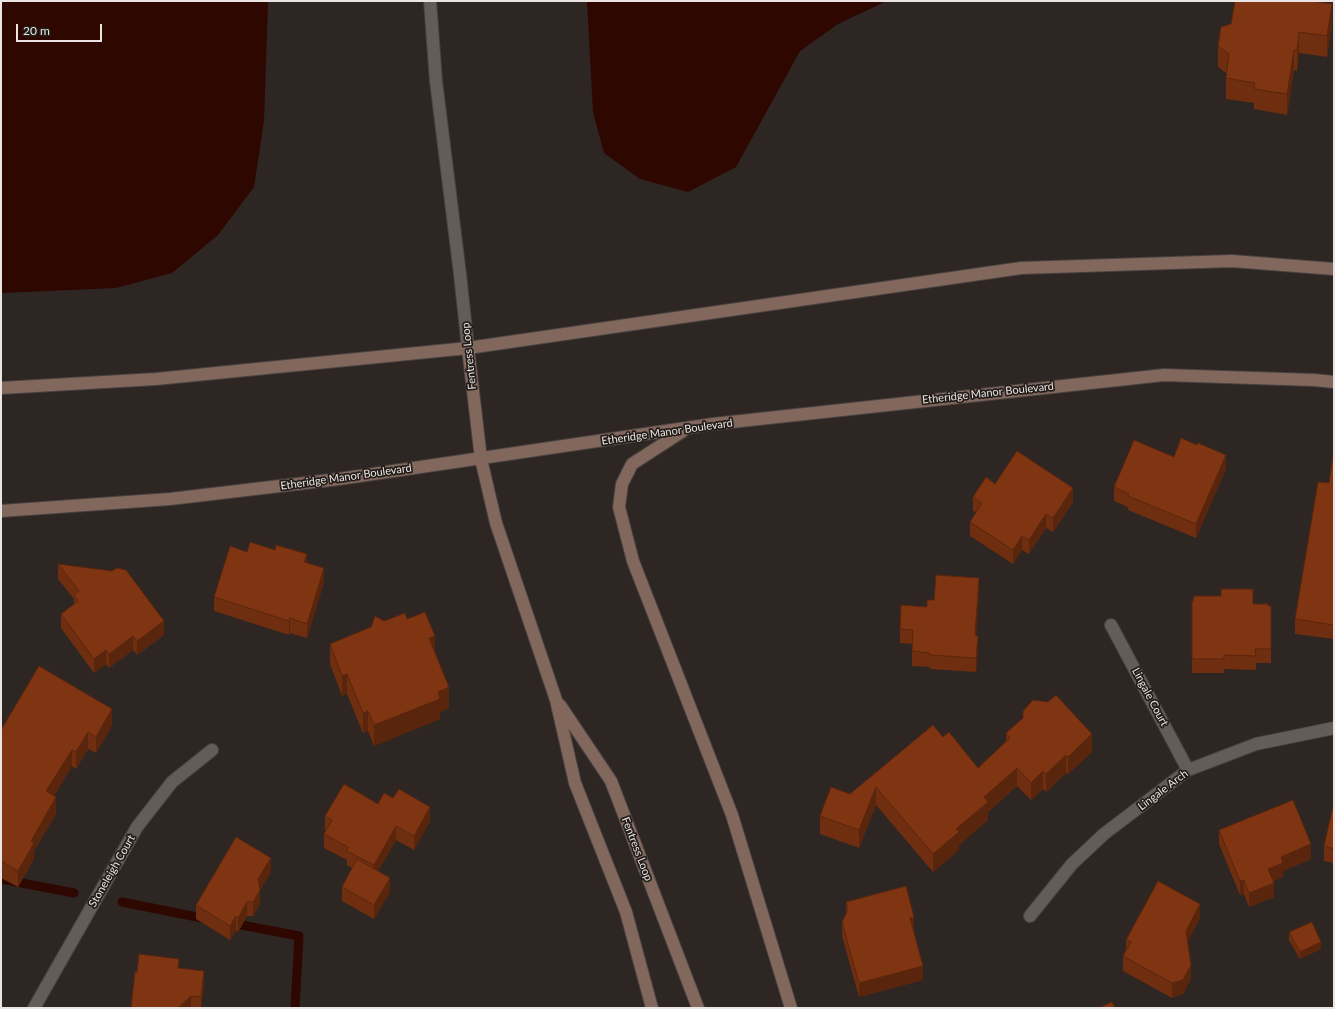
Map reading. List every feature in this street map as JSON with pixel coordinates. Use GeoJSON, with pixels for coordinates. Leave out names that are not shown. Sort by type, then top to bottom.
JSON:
{"type":"FeatureCollection","features":[{"type":"Feature","properties":{"kind":"main road"},"geometry":{"type":"LineString","coordinates":[[1,388],[156,379],[468,348],[1021,268],[1232,261],[1334,269]]}},
{"type":"Feature","properties":{"kind":"main road","name":"Fentress Loop"},"geometry":{"type":"LineString","coordinates":[[468,348],[481,459],[496,524],[556,700],[575,783],[626,912],[652,1008]]}},
{"type":"Feature","properties":{"kind":"main road","name":"Etheridge Manor Boulevard"},"geometry":{"type":"LineString","coordinates":[[1,511],[170,499],[339,479],[687,428],[886,404],[1164,375],[1334,382]]}},
{"type":"Feature","properties":{"kind":"main road"},"geometry":{"type":"LineString","coordinates":[[687,428],[632,464],[622,484],[619,507],[633,561],[732,815],[791,1008]]}},
{"type":"Feature","properties":{"kind":"main road","name":"Fentress Loop"},"geometry":{"type":"LineString","coordinates":[[556,700],[611,781],[698,1008]]}},
{"type":"Feature","properties":{"kind":"street","name":"Fentress Loop"},"geometry":{"type":"LineString","coordinates":[[430,1],[436,81],[468,348]]}},
{"type":"Feature","properties":{"kind":"street","name":"Lingale Court"},"geometry":{"type":"LineString","coordinates":[[1111,625],[1188,770]]}},
{"type":"Feature","properties":{"kind":"street","name":"Lingale Arch"},"geometry":{"type":"LineString","coordinates":[[1030,916],[1072,864],[1093,844],[1188,770],[1256,744],[1334,728]]}},
{"type":"Feature","properties":{"kind":"street","name":"Stoneleigh Court"},"geometry":{"type":"LineString","coordinates":[[34,1008],[137,828],[172,782],[212,750]]}},
{"type":"Feature","properties":{"kind":"shaded area"},"geometry":{"type":"Polygon","coordinates":[[[1,1],[268,1],[264,121],[254,187],[218,235],[172,273],[116,288],[1,293],[1,1]]]}},
{"type":"Feature","properties":{"kind":"shaded area"},"geometry":{"type":"Polygon","coordinates":[[[587,1],[887,1],[838,24],[800,51],[736,167],[688,192],[640,179],[604,153],[593,112],[587,1]]]}},
{"type":"Feature","properties":{"kind":"building"},"geometry":{"type":"Polygon","coordinates":[[[1235,1],[1312,1],[1332,4],[1327,36],[1299,32],[1297,50],[1294,50],[1287,94],[1254,89],[1255,83],[1226,78],[1229,54],[1218,46],[1221,27],[1231,24],[1235,1]]]}},
{"type":"Feature","properties":{"kind":"building"},"geometry":{"type":"Polygon","coordinates":[[[1181,438],[1197,445],[1198,443],[1226,455],[1196,524],[1128,496],[1129,494],[1114,487],[1134,440],[1174,457],[1181,438]]]}},
{"type":"Feature","properties":{"kind":"building"},"geometry":{"type":"Polygon","coordinates":[[[1017,451],[1073,488],[1053,518],[1046,514],[1029,540],[1022,536],[1013,550],[970,522],[982,503],[973,497],[986,477],[995,484],[1017,451]]]}},
{"type":"Feature","properties":{"kind":"building"},"geometry":{"type":"Polygon","coordinates":[[[1333,456],[1334,625],[1295,619],[1318,482],[1329,483],[1333,456]]]}},
{"type":"Feature","properties":{"kind":"building"},"geometry":{"type":"Polygon","coordinates":[[[250,542],[275,550],[276,545],[307,554],[304,562],[324,568],[307,624],[290,618],[289,621],[214,597],[230,546],[247,552],[250,542]]]}},
{"type":"Feature","properties":{"kind":"building"},"geometry":{"type":"Polygon","coordinates":[[[58,564],[112,571],[117,568],[126,570],[164,621],[137,641],[133,636],[109,654],[106,650],[94,659],[61,614],[78,601],[74,595],[79,591],[58,564]]]}},
{"type":"Feature","properties":{"kind":"building"},"geometry":{"type":"Polygon","coordinates":[[[936,575],[979,578],[975,635],[978,636],[976,658],[930,655],[930,653],[912,651],[913,630],[900,629],[901,605],[927,607],[927,600],[934,600],[936,575]]]}},
{"type":"Feature","properties":{"kind":"building"},"geometry":{"type":"Polygon","coordinates":[[[1221,589],[1253,589],[1253,604],[1268,604],[1268,606],[1271,606],[1271,649],[1255,649],[1256,656],[1224,655],[1224,659],[1192,659],[1192,601],[1194,596],[1221,596],[1221,589]]]}},
{"type":"Feature","properties":{"kind":"building"},"geometry":{"type":"Polygon","coordinates":[[[425,612],[435,636],[429,638],[449,687],[438,692],[440,699],[374,725],[368,711],[363,713],[347,674],[342,676],[330,644],[371,627],[375,616],[384,621],[405,613],[407,619],[425,612]]]}},
{"type":"Feature","properties":{"kind":"building"},"geometry":{"type":"Polygon","coordinates":[[[39,666],[112,709],[96,737],[88,732],[76,752],[72,750],[46,791],[56,797],[31,841],[34,843],[18,871],[1,861],[1,730],[39,666]]]}},
{"type":"Feature","properties":{"kind":"building"},"geometry":{"type":"Polygon","coordinates":[[[1056,695],[1092,734],[1068,757],[1066,755],[1046,774],[1043,771],[1031,783],[1017,768],[984,797],[988,802],[956,829],[959,832],[933,854],[876,787],[859,830],[820,816],[831,787],[850,794],[933,725],[943,737],[949,732],[978,768],[1010,738],[1006,733],[1023,718],[1023,711],[1033,700],[1048,702],[1056,695]]]}},
{"type":"Feature","properties":{"kind":"building"},"geometry":{"type":"Polygon","coordinates":[[[344,784],[378,804],[384,793],[393,798],[399,789],[430,807],[414,836],[396,826],[374,865],[347,851],[348,847],[324,834],[332,820],[325,816],[344,784]]]}},
{"type":"Feature","properties":{"kind":"building"},"geometry":{"type":"Polygon","coordinates":[[[1293,800],[1311,844],[1281,857],[1283,863],[1268,869],[1274,883],[1249,893],[1244,880],[1240,881],[1219,830],[1293,800]]]}},
{"type":"Feature","properties":{"kind":"building"},"geometry":{"type":"Polygon","coordinates":[[[1334,806],[1334,849],[1324,846],[1334,806]]]}},
{"type":"Feature","properties":{"kind":"building"},"geometry":{"type":"Polygon","coordinates":[[[236,837],[271,858],[258,879],[260,890],[253,902],[247,902],[238,918],[236,916],[230,926],[196,905],[236,837]]]}},
{"type":"Feature","properties":{"kind":"building"},"geometry":{"type":"Polygon","coordinates":[[[357,859],[390,878],[374,905],[342,887],[357,859]]]}},
{"type":"Feature","properties":{"kind":"building"},"geometry":{"type":"Polygon","coordinates":[[[1158,881],[1200,904],[1186,931],[1191,965],[1183,980],[1172,983],[1123,956],[1131,942],[1126,940],[1158,881]]]}},
{"type":"Feature","properties":{"kind":"building"},"geometry":{"type":"Polygon","coordinates":[[[906,886],[914,917],[910,918],[923,966],[859,983],[842,922],[848,910],[846,902],[906,886]]]}},
{"type":"Feature","properties":{"kind":"building"},"geometry":{"type":"Polygon","coordinates":[[[1312,922],[1321,942],[1300,952],[1289,932],[1312,922]]]}},
{"type":"Feature","properties":{"kind":"building"},"geometry":{"type":"Polygon","coordinates":[[[139,954],[179,959],[178,968],[204,971],[201,997],[191,996],[178,1008],[131,1008],[135,972],[137,972],[139,954]]]}},
{"type":"Feature","properties":{"kind":"building"},"geometry":{"type":"Polygon","coordinates":[[[1112,1002],[1115,1008],[1099,1008],[1112,1002]]]}},
{"type":"Feature","properties":{"kind":"waterway"},"geometry":{"type":"LineString","coordinates":[[1,879],[74,893]]}},
{"type":"Feature","properties":{"kind":"waterway"},"geometry":{"type":"LineString","coordinates":[[122,902],[207,919]]}},
{"type":"Feature","properties":{"kind":"waterway"},"geometry":{"type":"LineString","coordinates":[[231,923],[299,936],[295,1008]]}}]}
